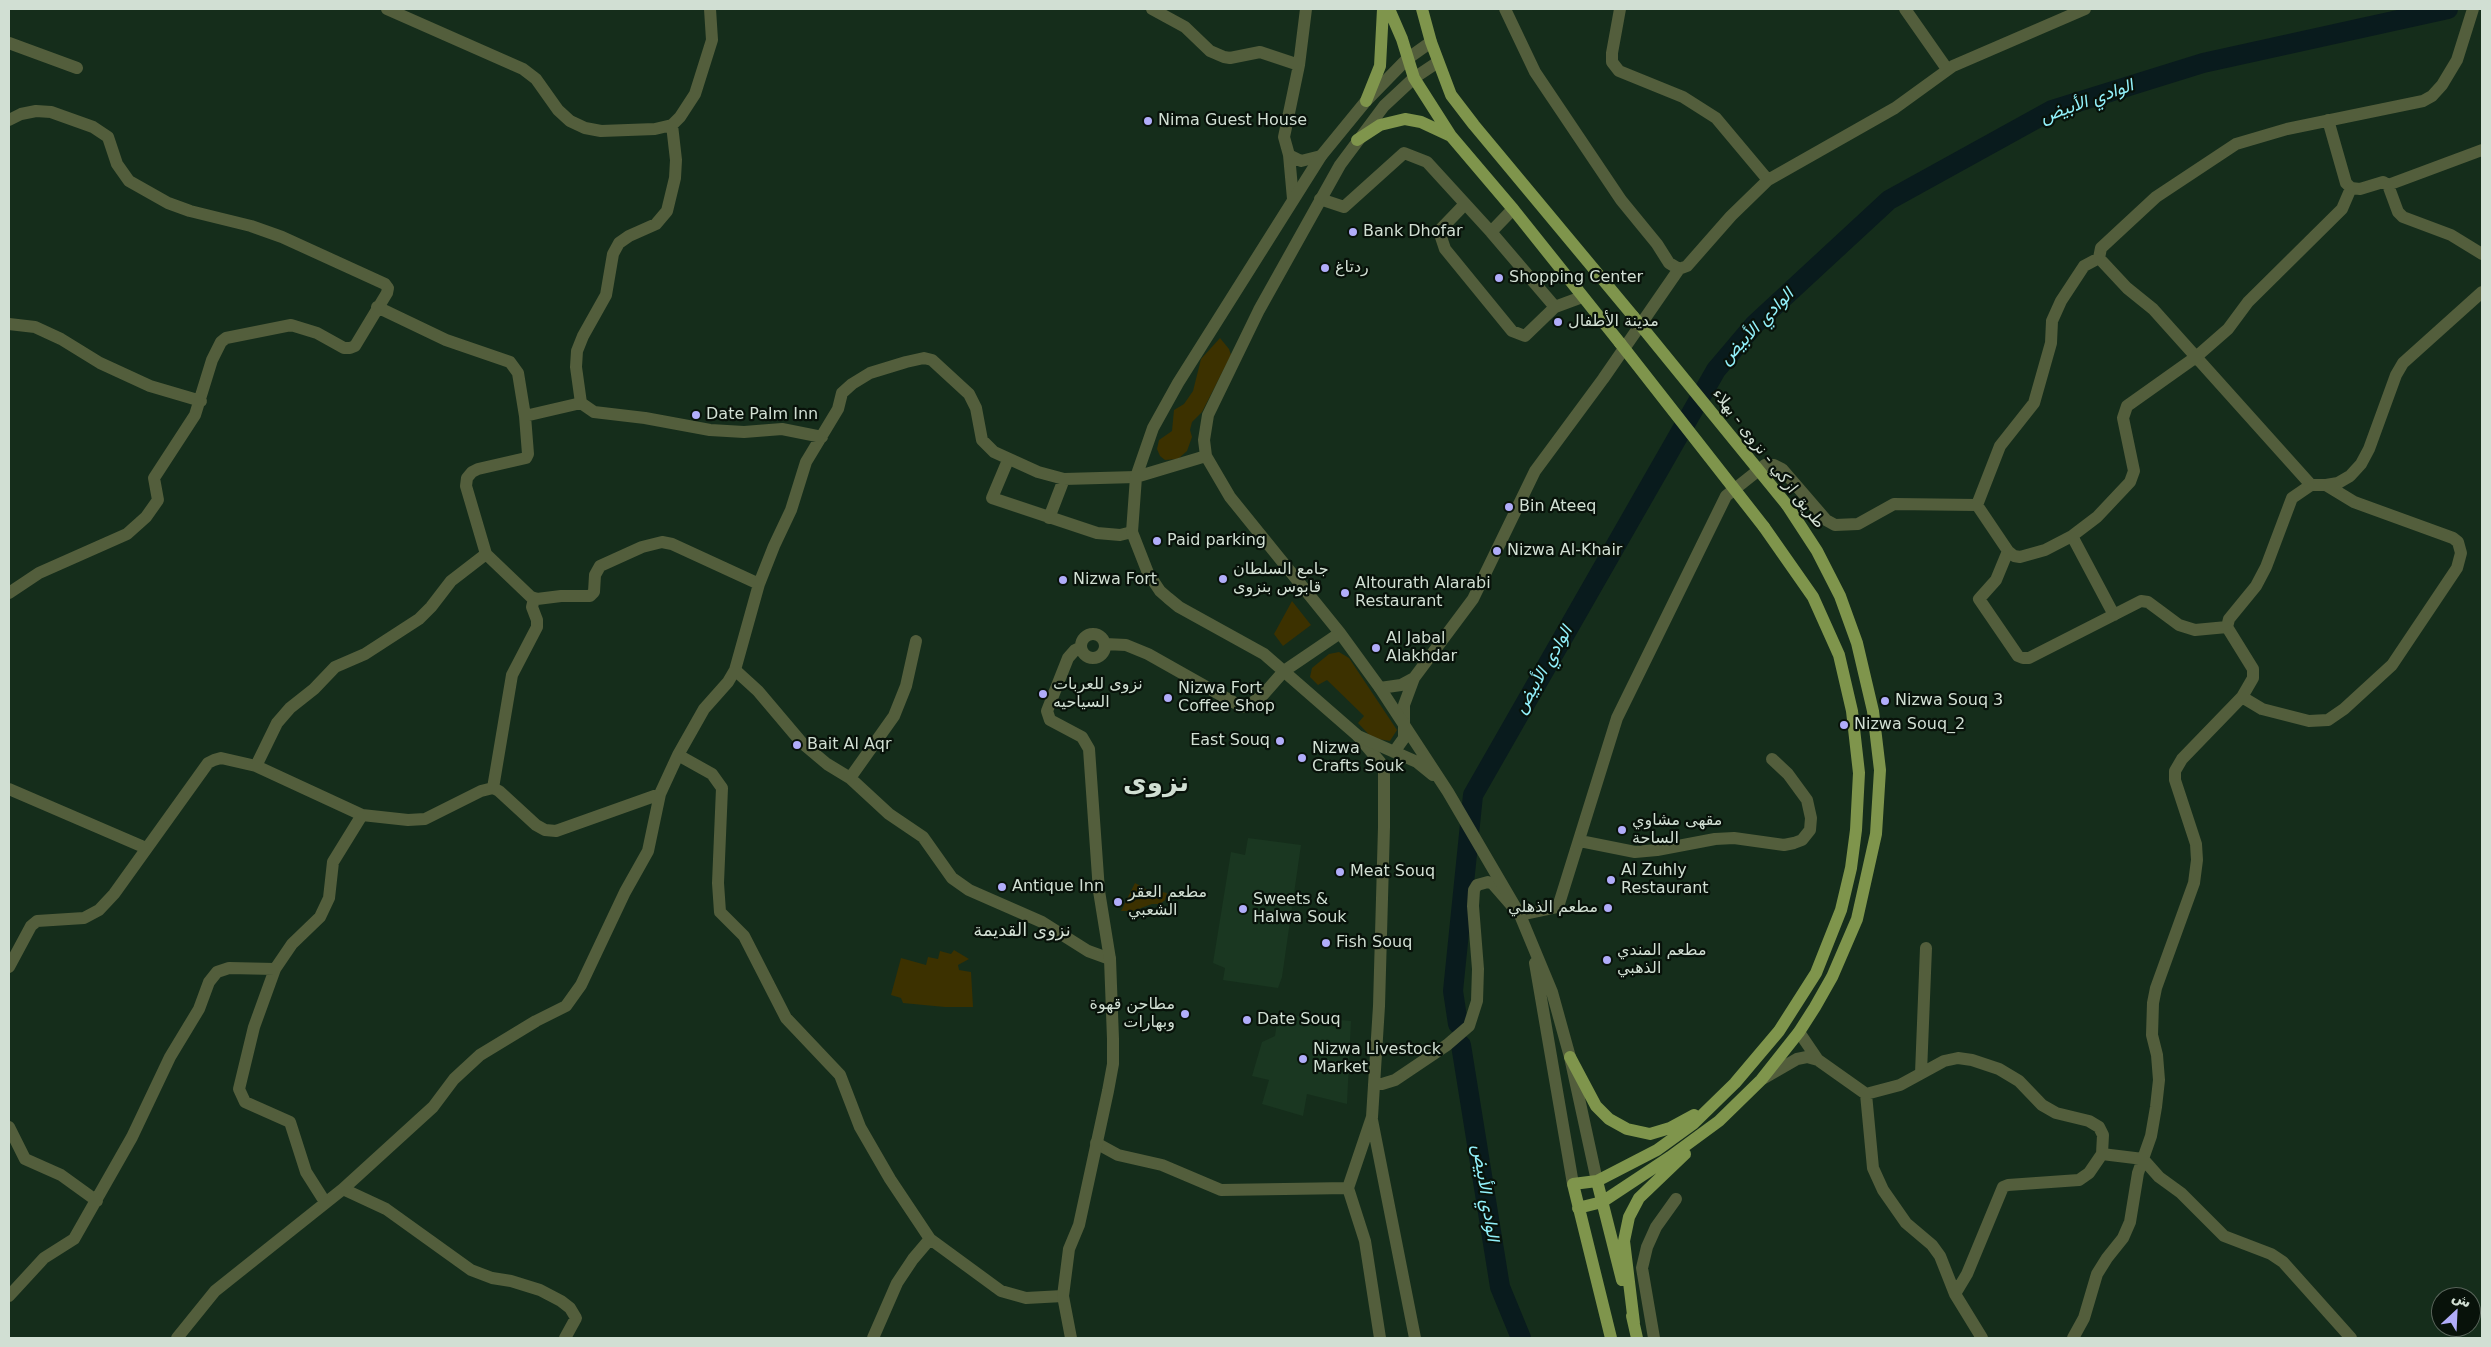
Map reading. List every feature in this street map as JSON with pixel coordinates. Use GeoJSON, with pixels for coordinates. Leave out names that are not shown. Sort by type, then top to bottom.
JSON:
{"type":"FeatureCollection","features":[{"type":"Feature","properties":{"kind":"main road"},"geometry":{"type":"LineString","coordinates":[[1366,101],[1380,66],[1383,9]]}},
{"type":"Feature","properties":{"kind":"main road"},"geometry":{"type":"LineString","coordinates":[[1389,9],[1402,39],[1414,78],[1451,136],[1514,209],[1582,298],[1764,527],[1812,597],[1839,654],[1852,711],[1858,773],[1857,811],[1851,868],[1841,910],[1819,966],[1799,1003],[1780,1031],[1735,1083],[1693,1124],[1657,1150],[1597,1181],[1573,1184],[1611,1338]]}},
{"type":"Feature","properties":{"kind":"main road","name":"طريق ازكي - نزوى - بهلاء"},"geometry":{"type":"LineString","coordinates":[[1422,9],[1447,88],[1474,125],[1633,316],[1787,506],[1817,551],[1840,596],[1858,643],[1873,712],[1880,770],[1876,834],[1856,919],[1832,977],[1799,1032],[1761,1080],[1719,1122],[1602,1202],[1578,1208]]}},
{"type":"Feature","properties":{"kind":"main road"},"geometry":{"type":"LineString","coordinates":[[1357,140],[1380,125],[1405,119],[1421,122],[1451,136]]}},
{"type":"Feature","properties":{"kind":"main road"},"geometry":{"type":"LineString","coordinates":[[1570,1057],[1596,1106],[1609,1119],[1627,1130],[1650,1134],[1670,1128],[1696,1114],[1735,1083]]}},
{"type":"Feature","properties":{"kind":"main road"},"geometry":{"type":"LineString","coordinates":[[1634,1323],[1624,1241],[1628,1217],[1638,1198],[1719,1122]]}},
{"type":"Feature","properties":{"kind":"main road"},"geometry":{"type":"LineString","coordinates":[[1597,1181],[1637,1338]]}},
{"type":"Feature","properties":{"kind":"street"},"geometry":{"type":"LineString","coordinates":[[387,9],[523,69],[536,78],[558,110],[570,121],[585,128],[601,131],[655,129],[672,125],[695,94],[712,40],[710,9]]}},
{"type":"Feature","properties":{"kind":"street"},"geometry":{"type":"LineString","coordinates":[[1152,9],[1185,27],[1210,51],[1230,58],[1260,52],[1299,65]]}},
{"type":"Feature","properties":{"kind":"street"},"geometry":{"type":"LineString","coordinates":[[1293,199],[1289,155],[1284,137],[1299,65],[1306,9]]}},
{"type":"Feature","properties":{"kind":"street"},"geometry":{"type":"LineString","coordinates":[[1506,9],[1535,72],[1621,200],[1657,244],[1669,263],[1679,269]]}},
{"type":"Feature","properties":{"kind":"street"},"geometry":{"type":"LineString","coordinates":[[1620,9],[1612,62],[1619,70],[1683,97],[1716,118],[1768,180]]}},
{"type":"Feature","properties":{"kind":"street"},"geometry":{"type":"LineString","coordinates":[[1905,9],[1948,70]]}},
{"type":"Feature","properties":{"kind":"street"},"geometry":{"type":"LineString","coordinates":[[1416,1338],[1372,1117],[1379,1006],[1385,776],[1394,752],[1404,738],[1404,705],[1414,678],[1473,599],[1535,470],[1603,379],[1679,269],[1687,266],[1731,216],[1768,180],[1895,108],[1948,70],[2085,9]]}},
{"type":"Feature","properties":{"kind":"street"},"geometry":{"type":"LineString","coordinates":[[1977,505],[2000,446],[2034,403],[2051,343],[2052,321],[2061,301],[2084,266],[2098,258],[2101,248],[2156,197],[2236,144],[2288,129],[2423,100],[2432,96],[2442,85],[2457,60],[2473,9]]}},
{"type":"Feature","properties":{"kind":"street"},"geometry":{"type":"LineString","coordinates":[[1385,776],[1380,762],[1358,736],[1264,654],[1180,607],[1160,591],[1148,573],[1132,532],[1136,477],[1157,420],[1320,156],[1366,101],[1407,58],[1431,42]]}},
{"type":"Feature","properties":{"kind":"street"},"geometry":{"type":"LineString","coordinates":[[9,45],[77,68]]}},
{"type":"Feature","properties":{"kind":"street"},"geometry":{"type":"LineString","coordinates":[[1438,62],[1414,78],[1384,106],[1357,140],[1320,200],[1259,310],[1208,415],[1204,440],[1206,456],[1230,497],[1340,633],[1404,723],[1448,792],[1520,914],[1552,992],[1570,1057],[1597,1181]]}},
{"type":"Feature","properties":{"kind":"street"},"geometry":{"type":"LineString","coordinates":[[9,120],[21,114],[36,111],[51,112],[101,131],[108,137],[117,164],[129,181],[168,203],[190,211],[274,234],[385,284],[387,293],[355,346],[350,348],[344,348],[325,336],[291,325],[226,338],[220,342],[212,360],[201,401],[195,415],[154,478],[158,500],[137,526],[127,534],[39,573],[9,593]]}},
{"type":"Feature","properties":{"kind":"street"},"geometry":{"type":"LineString","coordinates":[[2328,120],[2346,183],[2352,188],[2360,189],[2383,182],[2388,185],[2398,212],[2403,217],[2451,235],[2482,254]]}},
{"type":"Feature","properties":{"kind":"street"},"geometry":{"type":"LineString","coordinates":[[672,125],[676,160],[672,195],[667,211],[656,224],[629,236],[619,243],[613,254],[606,295],[583,336],[577,351],[576,367],[582,403],[594,412],[645,418],[710,430],[744,432],[782,429],[822,437]]}},
{"type":"Feature","properties":{"kind":"street"},"geometry":{"type":"LineString","coordinates":[[2388,185],[2482,150]]}},
{"type":"Feature","properties":{"kind":"street"},"geometry":{"type":"LineString","coordinates":[[1320,200],[1344,207],[1404,153],[1427,162],[1464,206],[1491,232],[1555,307]]}},
{"type":"Feature","properties":{"kind":"street"},"geometry":{"type":"LineString","coordinates":[[1289,155],[1301,161],[1320,156]]}},
{"type":"Feature","properties":{"kind":"street"},"geometry":{"type":"LineString","coordinates":[[1977,505],[2008,551],[2014,556],[2020,557],[2037,554],[2072,536],[2097,517],[2130,482],[2134,471],[2123,418],[2127,406],[2196,357],[2228,329],[2248,302],[2296,253],[2332,221],[2342,209],[2352,188]]}},
{"type":"Feature","properties":{"kind":"street"},"geometry":{"type":"LineString","coordinates":[[1464,206],[1439,231],[1445,249],[1512,331],[1525,336],[1555,307],[1582,298]]}},
{"type":"Feature","properties":{"kind":"street"},"geometry":{"type":"LineString","coordinates":[[1491,232],[1514,209]]}},
{"type":"Feature","properties":{"kind":"street"},"geometry":{"type":"LineString","coordinates":[[2098,258],[2127,288],[2154,309],[2311,484]]}},
{"type":"Feature","properties":{"kind":"street"},"geometry":{"type":"LineString","coordinates":[[2073,1338],[2084,1318],[2098,1274],[2107,1258],[2123,1238],[2130,1222],[2136,1181],[2151,1136],[2160,1080],[2152,1035],[2153,1003],[2156,988],[2194,883],[2197,860],[2196,844],[2175,780],[2175,771],[2182,759],[2242,697],[2252,678],[2253,669],[2227,627],[2229,619],[2256,586],[2266,567],[2292,498],[2311,484],[2326,485],[2338,483],[2350,476],[2361,464],[2369,449],[2396,375],[2403,363],[2482,292]]}},
{"type":"Feature","properties":{"kind":"street"},"geometry":{"type":"LineString","coordinates":[[378,307],[446,340],[510,362],[518,373],[525,416],[528,449],[526,458],[478,469],[467,478],[466,486],[486,554],[534,598],[590,596],[594,592],[595,574],[600,566],[642,547],[662,542],[672,544],[759,584]]}},
{"type":"Feature","properties":{"kind":"street"},"geometry":{"type":"LineString","coordinates":[[9,324],[35,327],[61,339],[100,363],[150,386],[201,401]]}},
{"type":"Feature","properties":{"kind":"street"},"geometry":{"type":"LineString","coordinates":[[177,1338],[215,1291],[343,1189],[433,1108],[454,1079],[480,1055],[536,1021],[566,1006],[581,985],[625,892],[648,852],[660,794],[678,755],[704,709],[728,682],[735,670],[759,584],[791,510],[806,462],[838,409],[842,393],[852,384],[870,373],[924,358],[938,364],[969,394],[976,408],[982,440],[994,452],[1038,472],[1064,478],[1136,477],[1206,456]]}},
{"type":"Feature","properties":{"kind":"street"},"geometry":{"type":"LineString","coordinates":[[525,416],[582,403]]}},
{"type":"Feature","properties":{"kind":"street"},"geometry":{"type":"LineString","coordinates":[[1008,460],[992,498],[1097,532],[1120,535],[1132,532]]}},
{"type":"Feature","properties":{"kind":"street"},"geometry":{"type":"LineString","coordinates":[[1520,914],[1558,907],[1617,718],[1726,496],[1765,465],[1774,465],[1782,469],[1826,520],[1836,525],[1858,524],[1894,504],[1977,505]]}},
{"type":"Feature","properties":{"kind":"street"},"geometry":{"type":"LineString","coordinates":[[1049,518],[1064,478]]}},
{"type":"Feature","properties":{"kind":"street"},"geometry":{"type":"LineString","coordinates":[[2242,697],[2262,709],[2309,720],[2328,720],[2344,709],[2392,665],[2457,568],[2461,553],[2458,542],[2452,538],[2354,502],[2326,485]]}},
{"type":"Feature","properties":{"kind":"street"},"geometry":{"type":"LineString","coordinates":[[2072,536],[2114,616]]}},
{"type":"Feature","properties":{"kind":"street"},"geometry":{"type":"LineString","coordinates":[[2008,551],[1996,580],[1979,598],[1980,603],[2018,656],[2029,658],[2141,601],[2148,602],[2179,625],[2195,630],[2227,627]]}},
{"type":"Feature","properties":{"kind":"street"},"geometry":{"type":"LineString","coordinates":[[256,766],[277,723],[290,708],[314,689],[336,666],[365,654],[419,619],[451,581],[486,554]]}},
{"type":"Feature","properties":{"kind":"street"},"geometry":{"type":"LineString","coordinates":[[493,788],[495,766],[507,712],[512,675],[537,627],[537,620],[532,607],[534,598]]}},
{"type":"Feature","properties":{"kind":"street"},"geometry":{"type":"LineString","coordinates":[[1071,1338],[1063,1296],[1069,1249],[1079,1225],[1113,1064],[1110,959],[1099,891],[1089,749],[1082,737],[1050,720],[1047,711],[1068,658],[1075,650],[1081,647],[1088,657],[1095,658],[1104,652],[1105,644],[1126,645],[1148,654],[1242,707],[1262,696],[1284,671],[1340,633]]}},
{"type":"Feature","properties":{"kind":"street"},"geometry":{"type":"LineString","coordinates":[[850,778],[894,716],[906,686],[916,641]]}},
{"type":"Feature","properties":{"kind":"street"},"geometry":{"type":"LineString","coordinates":[[735,670],[758,691],[802,743],[828,764],[850,778],[889,814],[923,837],[952,878],[969,890],[1042,922],[1088,952],[1110,959]]}},
{"type":"Feature","properties":{"kind":"street"},"geometry":{"type":"LineString","coordinates":[[1380,688],[1401,685],[1414,678]]}},
{"type":"Feature","properties":{"kind":"street"},"geometry":{"type":"LineString","coordinates":[[1358,736],[1426,768],[1448,792]]}},
{"type":"Feature","properties":{"kind":"street"},"geometry":{"type":"LineString","coordinates":[[678,755],[712,774],[722,788],[718,883],[720,912],[744,936],[786,1018],[840,1075],[860,1128],[890,1179],[930,1239],[1001,1291],[1026,1298],[1063,1296]]}},
{"type":"Feature","properties":{"kind":"street"},"geometry":{"type":"LineString","coordinates":[[9,967],[31,926],[38,922],[84,918],[99,910],[114,894],[208,764],[221,758],[256,766],[362,815],[408,820],[425,818],[481,791],[493,788],[499,791],[536,825],[545,830],[556,831],[660,794]]}},
{"type":"Feature","properties":{"kind":"street"},"geometry":{"type":"LineString","coordinates":[[1580,841],[1635,852],[1715,839],[1734,838],[1784,845],[1802,840],[1810,830],[1811,818],[1807,800],[1788,774],[1772,759]]}},
{"type":"Feature","properties":{"kind":"street"},"geometry":{"type":"LineString","coordinates":[[9,789],[146,848]]}},
{"type":"Feature","properties":{"kind":"street"},"geometry":{"type":"LineString","coordinates":[[325,1202],[306,1172],[290,1122],[245,1102],[239,1089],[254,1027],[275,969],[292,944],[320,917],[329,898],[333,862],[362,815]]}},
{"type":"Feature","properties":{"kind":"street"},"geometry":{"type":"LineString","coordinates":[[1374,1084],[1395,1080],[1447,1045],[1469,1026],[1477,1002],[1478,969],[1473,906],[1474,890],[1477,885],[1488,882],[1493,884],[1520,914]]}},
{"type":"Feature","properties":{"kind":"street"},"geometry":{"type":"LineString","coordinates":[[1531,938],[1548,1047],[1573,1184]]}},
{"type":"Feature","properties":{"kind":"street"},"geometry":{"type":"LineString","coordinates":[[1921,1073],[1926,948]]}},
{"type":"Feature","properties":{"kind":"street"},"geometry":{"type":"LineString","coordinates":[[9,1296],[44,1258],[74,1239],[132,1137],[170,1057],[198,1009],[209,982],[218,972],[229,968],[275,969]]}},
{"type":"Feature","properties":{"kind":"street"},"geometry":{"type":"LineString","coordinates":[[1799,1032],[1818,1060]]}},
{"type":"Feature","properties":{"kind":"street"},"geometry":{"type":"LineString","coordinates":[[1761,1080],[1797,1059],[1807,1057],[1818,1060],[1866,1094],[1873,1168],[1883,1190],[1906,1223],[1932,1245],[1940,1256],[1955,1294],[1982,1338]]}},
{"type":"Feature","properties":{"kind":"street"},"geometry":{"type":"LineString","coordinates":[[1866,1094],[1900,1085],[1944,1061],[1958,1058],[1972,1060],[1999,1069],[2019,1082],[2042,1106],[2056,1113],[2089,1121],[2099,1127],[2104,1135],[2102,1154],[2089,1173],[2079,1180],[2008,1184],[2003,1187],[1967,1274],[1955,1294]]}},
{"type":"Feature","properties":{"kind":"street"},"geometry":{"type":"LineString","coordinates":[[1372,1117],[1348,1188],[1365,1241],[1380,1338]]}},
{"type":"Feature","properties":{"kind":"street"},"geometry":{"type":"LineString","coordinates":[[9,1127],[25,1159],[61,1174],[97,1201]]}},
{"type":"Feature","properties":{"kind":"street"},"geometry":{"type":"LineString","coordinates":[[1096,1143],[1118,1155],[1170,1168],[1221,1190],[1348,1188]]}},
{"type":"Feature","properties":{"kind":"street"},"geometry":{"type":"LineString","coordinates":[[2102,1154],[2143,1159],[2159,1177],[2181,1192],[2224,1236],[2271,1254],[2283,1262],[2351,1338]]}},
{"type":"Feature","properties":{"kind":"street"},"geometry":{"type":"LineString","coordinates":[[343,1189],[386,1210],[471,1270],[492,1278],[511,1281],[540,1290],[562,1301],[570,1308],[576,1318],[565,1338]]}},
{"type":"Feature","properties":{"kind":"street"},"geometry":{"type":"LineString","coordinates":[[1654,1338],[1642,1268],[1647,1247],[1656,1227],[1676,1199]]}},
{"type":"Feature","properties":{"kind":"street"},"geometry":{"type":"LineString","coordinates":[[873,1338],[897,1283],[912,1259],[930,1239]]}},
{"type":"Feature","properties":{"kind":"shaded area"},"geometry":{"type":"Polygon","coordinates":[[[1220,338],[1229,349],[1231,355],[1202,412],[1192,422],[1190,430],[1192,437],[1187,451],[1178,459],[1165,460],[1160,456],[1157,449],[1159,440],[1172,431],[1174,410],[1184,404],[1193,391],[1201,359],[1220,338]]]}},
{"type":"Feature","properties":{"kind":"shaded area"},"geometry":{"type":"Polygon","coordinates":[[[1292,601],[1311,625],[1283,646],[1274,634],[1292,601]]]}},
{"type":"Feature","properties":{"kind":"shaded area"},"geometry":{"type":"Polygon","coordinates":[[[1339,652],[1349,658],[1397,730],[1390,741],[1372,738],[1358,723],[1364,716],[1327,680],[1318,685],[1310,677],[1312,668],[1329,654],[1339,652]]]}},
{"type":"Feature","properties":{"kind":"shaded area"},"geometry":{"type":"Polygon","coordinates":[[[1248,838],[1301,845],[1282,977],[1278,988],[1223,980],[1225,968],[1213,963],[1231,852],[1245,855],[1248,838]]]}},
{"type":"Feature","properties":{"kind":"shaded area"},"geometry":{"type":"Polygon","coordinates":[[[1135,883],[1146,889],[1167,893],[1165,900],[1160,904],[1152,904],[1133,911],[1121,911],[1135,883]]]}},
{"type":"Feature","properties":{"kind":"shaded area"},"geometry":{"type":"Polygon","coordinates":[[[954,950],[969,959],[958,965],[959,970],[971,972],[973,1007],[945,1007],[903,1003],[901,998],[891,995],[901,958],[926,965],[928,957],[938,959],[940,951],[951,954],[954,950]]]}},
{"type":"Feature","properties":{"kind":"shaded area","name":"Nizwa Livestock Market"},"geometry":{"type":"Polygon","coordinates":[[[1278,1014],[1351,1021],[1347,1104],[1307,1094],[1303,1116],[1262,1104],[1269,1080],[1252,1076],[1262,1042],[1275,1036],[1278,1014]]]}},
{"type":"Feature","properties":{"kind":"waterway","name":"الوادي الأبيض"},"geometry":{"type":"LineString","coordinates":[[1458,1024],[1453,991],[1473,795],[1716,370],[1755,324],[1889,200],[2052,110],[2203,63],[2448,9]]}},
{"type":"Feature","properties":{"kind":"waterway","name":"الوادي الأبيض"},"geometry":{"type":"LineString","coordinates":[[1461,1045],[1500,1287],[1521,1338]]}},
{"type":"Feature","properties":{"kind":"place","name":"Nima Guest House"},"geometry":{"type":"Point","coordinates":[1148,121]}},
{"type":"Feature","properties":{"kind":"place","name":"Bank Dhofar"},"geometry":{"type":"Point","coordinates":[1353,232]}},
{"type":"Feature","properties":{"kind":"place","name":"ردتاغ"},"geometry":{"type":"Point","coordinates":[1325,268]}},
{"type":"Feature","properties":{"kind":"place","name":"Shopping Center"},"geometry":{"type":"Point","coordinates":[1499,278]}},
{"type":"Feature","properties":{"kind":"place","name":"مدينة الأطفال"},"geometry":{"type":"Point","coordinates":[1558,322]}},
{"type":"Feature","properties":{"kind":"place","name":"Date Palm Inn"},"geometry":{"type":"Point","coordinates":[696,415]}},
{"type":"Feature","properties":{"kind":"place","name":"Bin Ateeq"},"geometry":{"type":"Point","coordinates":[1509,507]}},
{"type":"Feature","properties":{"kind":"place","name":"Paid parking"},"geometry":{"type":"Point","coordinates":[1157,541]}},
{"type":"Feature","properties":{"kind":"place","name":"Nizwa Al-Khair"},"geometry":{"type":"Point","coordinates":[1497,551]}},
{"type":"Feature","properties":{"kind":"place","name":"جامع السلطان قابوس بنزوى"},"geometry":{"type":"Point","coordinates":[1223,579]}},
{"type":"Feature","properties":{"kind":"place","name":"Nizwa Fort"},"geometry":{"type":"Point","coordinates":[1063,580]}},
{"type":"Feature","properties":{"kind":"place","name":"Altourath Alarabi Restaurant"},"geometry":{"type":"Point","coordinates":[1345,593]}},
{"type":"Feature","properties":{"kind":"place","name":"Al Jabal Alakhdar"},"geometry":{"type":"Point","coordinates":[1376,648]}},
{"type":"Feature","properties":{"kind":"place","name":"نزوى للعربات السياحيه"},"geometry":{"type":"Point","coordinates":[1043,694]}},
{"type":"Feature","properties":{"kind":"place","name":"Nizwa Fort Coffee Shop"},"geometry":{"type":"Point","coordinates":[1168,698]}},
{"type":"Feature","properties":{"kind":"place","name":"Nizwa Souq 3"},"geometry":{"type":"Point","coordinates":[1885,701]}},
{"type":"Feature","properties":{"kind":"place","name":"Nizwa Souq_2"},"geometry":{"type":"Point","coordinates":[1844,725]}},
{"type":"Feature","properties":{"kind":"place","name":"East Souq"},"geometry":{"type":"Point","coordinates":[1280,741]}},
{"type":"Feature","properties":{"kind":"place","name":"Bait Al Aqr"},"geometry":{"type":"Point","coordinates":[797,745]}},
{"type":"Feature","properties":{"kind":"place","name":"Nizwa Crafts Souk"},"geometry":{"type":"Point","coordinates":[1302,758]}},
{"type":"Feature","properties":{"kind":"place","name":"مقهى مشاوي الساحة"},"geometry":{"type":"Point","coordinates":[1622,830]}},
{"type":"Feature","properties":{"kind":"place","name":"Meat Souq"},"geometry":{"type":"Point","coordinates":[1340,872]}},
{"type":"Feature","properties":{"kind":"place","name":"Al Zuhly Restaurant"},"geometry":{"type":"Point","coordinates":[1611,880]}},
{"type":"Feature","properties":{"kind":"place","name":"Antique Inn"},"geometry":{"type":"Point","coordinates":[1002,887]}},
{"type":"Feature","properties":{"kind":"place","name":"مطعم العقر الشعبي"},"geometry":{"type":"Point","coordinates":[1118,902]}},
{"type":"Feature","properties":{"kind":"place","name":"مطعم الذهلي"},"geometry":{"type":"Point","coordinates":[1608,908]}},
{"type":"Feature","properties":{"kind":"place","name":"Sweets & Halwa Souk"},"geometry":{"type":"Point","coordinates":[1243,909]}},
{"type":"Feature","properties":{"kind":"place","name":"Fish Souq"},"geometry":{"type":"Point","coordinates":[1326,943]}},
{"type":"Feature","properties":{"kind":"place","name":"مطعم المندي الذهبي"},"geometry":{"type":"Point","coordinates":[1607,960]}},
{"type":"Feature","properties":{"kind":"place","name":"مطاحن قهوة وبهارات"},"geometry":{"type":"Point","coordinates":[1185,1014]}},
{"type":"Feature","properties":{"kind":"place","name":"Date Souq"},"geometry":{"type":"Point","coordinates":[1247,1020]}},
{"type":"Feature","properties":{"kind":"place","name":"Nizwa Livestock Market"},"geometry":{"type":"Point","coordinates":[1303,1059]}},
{"type":"Feature","properties":{"kind":"district","name":"نزوى"},"geometry":{"type":"Point","coordinates":[1156,784]}},
{"type":"Feature","properties":{"kind":"district","name":"نزوى القديمة"},"geometry":{"type":"Point","coordinates":[1022,931]}}]}
